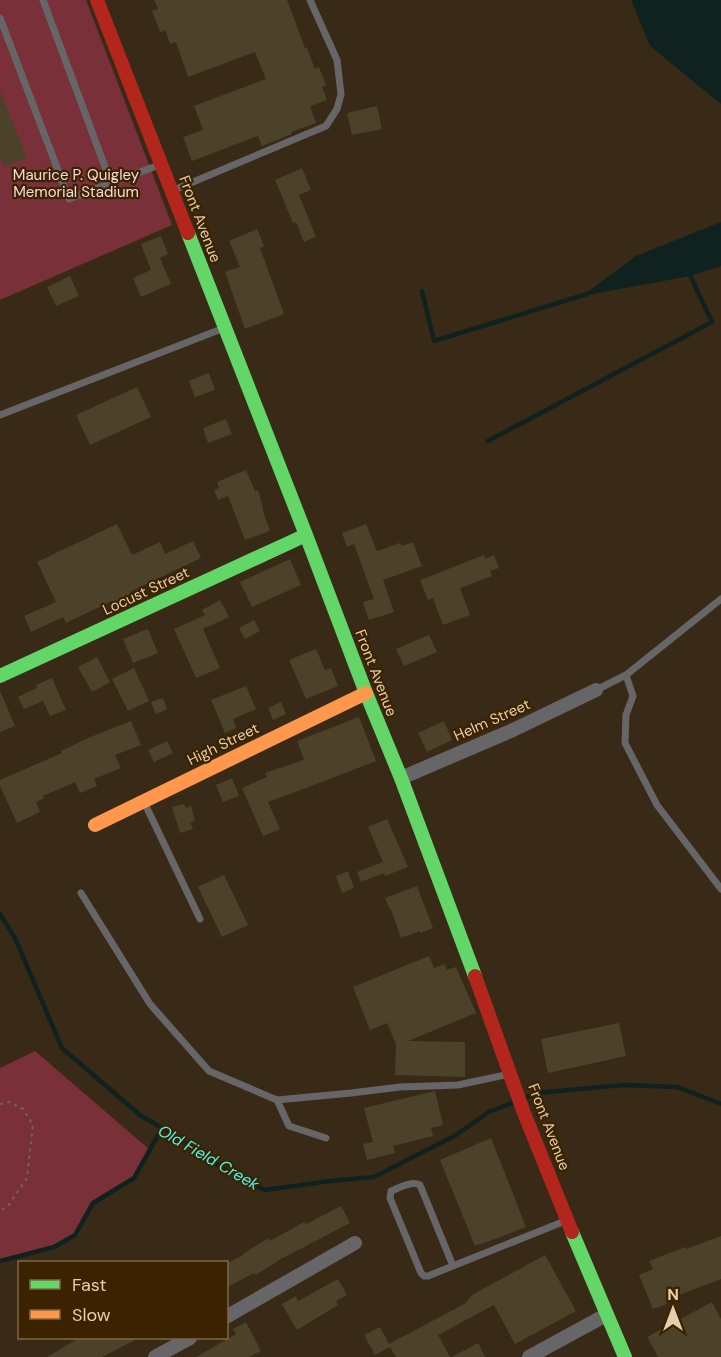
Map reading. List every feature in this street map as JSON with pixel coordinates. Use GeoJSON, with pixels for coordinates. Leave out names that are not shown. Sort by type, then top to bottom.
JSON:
{"type":"FeatureCollection","features":[{"type":"Feature","properties":{"kind":"street","name":"Front Avenue"},"geometry":{"type":"LineString","coordinates":[[97,0],[400,778],[512,1074],[524,1113],[624,1357]]}},
{"type":"Feature","properties":{"kind":"street","name":"Locust Street"},"geometry":{"type":"LineString","coordinates":[[0,676],[306,535]]}},
{"type":"Feature","properties":{"kind":"street","name":"Helm Street"},"geometry":{"type":"LineString","coordinates":[[400,778],[513,730],[596,690]]}},
{"type":"Feature","properties":{"kind":"street","name":"High Street"},"geometry":{"type":"LineString","coordinates":[[96,825],[366,693]]}},
{"type":"Feature","properties":{"kind":"street"},"geometry":{"type":"LineString","coordinates":[[228,1316],[355,1243]]}},
{"type":"Feature","properties":{"kind":"street"},"geometry":{"type":"LineString","coordinates":[[529,1357],[606,1315]]}},
{"type":"Feature","properties":{"kind":"street"},"geometry":{"type":"LineString","coordinates":[[155,1357],[188,1339]]}},
{"type":"Feature","properties":{"kind":"lane"},"geometry":{"type":"LineString","coordinates":[[43,0],[111,183]]}},
{"type":"Feature","properties":{"kind":"lane"},"geometry":{"type":"LineString","coordinates":[[172,191],[326,126],[337,109],[340,94],[337,60],[310,0]]}},
{"type":"Feature","properties":{"kind":"lane"},"geometry":{"type":"LineString","coordinates":[[0,18],[69,199],[161,164]]}},
{"type":"Feature","properties":{"kind":"lane"},"geometry":{"type":"LineString","coordinates":[[0,415],[225,328]]}},
{"type":"Feature","properties":{"kind":"lane"},"geometry":{"type":"LineString","coordinates":[[596,690],[626,675],[721,599]]}},
{"type":"Feature","properties":{"kind":"lane"},"geometry":{"type":"LineString","coordinates":[[626,675],[633,696],[626,715],[625,743],[657,806],[721,889]]}},
{"type":"Feature","properties":{"kind":"lane"},"geometry":{"type":"LineString","coordinates":[[143,801],[200,919]]}},
{"type":"Feature","properties":{"kind":"lane"},"geometry":{"type":"LineString","coordinates":[[81,893],[150,1004],[209,1071],[277,1100],[400,1087],[458,1085],[512,1074]]}},
{"type":"Feature","properties":{"kind":"lane"},"geometry":{"type":"LineString","coordinates":[[277,1100],[289,1126],[326,1138]]}},
{"type":"Feature","properties":{"kind":"lane"},"geometry":{"type":"LineString","coordinates":[[453,1266],[420,1185],[413,1183],[391,1191],[390,1198],[422,1275],[428,1276],[453,1266],[567,1220]]}},
{"type":"Feature","properties":{"kind":"path"},"geometry":{"type":"LineString","coordinates":[[0,1104],[10,1102],[23,1108],[33,1125],[27,1178],[8,1206],[0,1210]]}},
{"type":"Feature","properties":{"kind":"green space","name":"Maurice P. Quigley Memorial Stadium"},"geometry":{"type":"Polygon","coordinates":[[[0,0],[86,0],[172,225],[0,300],[0,0]]]}},
{"type":"Feature","properties":{"kind":"green space"},"geometry":{"type":"Polygon","coordinates":[[[35,1051],[150,1150],[134,1178],[93,1203],[75,1235],[54,1247],[0,1261],[0,1068],[35,1051]]]}},
{"type":"Feature","properties":{"kind":"water"},"geometry":{"type":"Polygon","coordinates":[[[631,0],[721,0],[721,104],[650,46],[631,0]]]}},
{"type":"Feature","properties":{"kind":"water"},"geometry":{"type":"Polygon","coordinates":[[[721,222],[721,266],[690,276],[582,296],[636,256],[721,222]]]}},
{"type":"Feature","properties":{"kind":"building"},"geometry":{"type":"Polygon","coordinates":[[[154,0],[287,0],[305,48],[307,48],[315,69],[319,67],[326,85],[322,87],[327,100],[310,106],[316,123],[262,146],[258,136],[192,161],[183,137],[203,130],[194,106],[266,79],[255,52],[188,77],[176,42],[170,44],[165,30],[160,32],[152,11],[158,9],[154,0]]]}},
{"type":"Feature","properties":{"kind":"building"},"geometry":{"type":"Polygon","coordinates":[[[0,91],[27,158],[4,167],[0,157],[0,91]]]}},
{"type":"Feature","properties":{"kind":"building"},"geometry":{"type":"Polygon","coordinates":[[[377,106],[382,129],[352,135],[347,113],[377,106]]]}},
{"type":"Feature","properties":{"kind":"building"},"geometry":{"type":"Polygon","coordinates":[[[302,168],[311,190],[299,195],[316,237],[304,242],[296,222],[293,223],[275,180],[302,168]]]}},
{"type":"Feature","properties":{"kind":"building"},"geometry":{"type":"Polygon","coordinates":[[[257,229],[264,246],[260,248],[284,314],[245,329],[225,272],[240,267],[229,241],[257,229]]]}},
{"type":"Feature","properties":{"kind":"building"},"geometry":{"type":"Polygon","coordinates":[[[161,236],[168,254],[160,258],[171,284],[141,297],[133,278],[151,270],[141,244],[161,236]]]}},
{"type":"Feature","properties":{"kind":"building"},"geometry":{"type":"Polygon","coordinates":[[[70,276],[79,296],[56,306],[47,287],[70,276]]]}},
{"type":"Feature","properties":{"kind":"building"},"geometry":{"type":"Polygon","coordinates":[[[209,373],[215,390],[195,397],[189,381],[209,373]]]}},
{"type":"Feature","properties":{"kind":"building"},"geometry":{"type":"Polygon","coordinates":[[[137,387],[151,417],[90,445],[76,415],[137,387]]]}},
{"type":"Feature","properties":{"kind":"building"},"geometry":{"type":"Polygon","coordinates":[[[226,419],[232,434],[208,443],[203,428],[226,419]]]}},
{"type":"Feature","properties":{"kind":"building"},"geometry":{"type":"Polygon","coordinates":[[[246,470],[255,491],[258,490],[270,531],[245,540],[228,496],[218,500],[214,490],[219,488],[217,482],[246,470]]]}},
{"type":"Feature","properties":{"kind":"building"},"geometry":{"type":"Polygon","coordinates":[[[117,524],[132,555],[160,542],[165,554],[193,541],[201,558],[130,592],[134,599],[115,608],[112,601],[66,623],[63,617],[31,632],[24,616],[56,602],[37,562],[117,524]]]}},
{"type":"Feature","properties":{"kind":"building"},"geometry":{"type":"Polygon","coordinates":[[[366,524],[377,551],[400,543],[402,546],[413,542],[422,566],[383,580],[394,612],[369,620],[363,602],[374,599],[354,544],[347,547],[342,533],[366,524]]]}},
{"type":"Feature","properties":{"kind":"building"},"geometry":{"type":"Polygon","coordinates":[[[484,555],[485,559],[494,555],[499,568],[490,571],[492,576],[460,588],[470,615],[443,625],[433,598],[428,600],[420,580],[484,555]]]}},
{"type":"Feature","properties":{"kind":"building"},"geometry":{"type":"Polygon","coordinates":[[[290,559],[301,585],[252,607],[240,582],[290,559]]]}},
{"type":"Feature","properties":{"kind":"building"},"geometry":{"type":"Polygon","coordinates":[[[220,600],[229,617],[203,629],[220,668],[196,678],[174,629],[205,615],[202,610],[220,600]]]}},
{"type":"Feature","properties":{"kind":"building"},"geometry":{"type":"Polygon","coordinates":[[[254,620],[260,631],[245,639],[239,628],[254,620]]]}},
{"type":"Feature","properties":{"kind":"building"},"geometry":{"type":"Polygon","coordinates":[[[148,629],[158,653],[133,663],[123,639],[148,629]]]}},
{"type":"Feature","properties":{"kind":"building"},"geometry":{"type":"Polygon","coordinates":[[[429,635],[437,652],[404,666],[396,649],[429,635]]]}},
{"type":"Feature","properties":{"kind":"building"},"geometry":{"type":"Polygon","coordinates":[[[316,649],[325,670],[331,668],[338,686],[306,699],[289,660],[316,649]]]}},
{"type":"Feature","properties":{"kind":"building"},"geometry":{"type":"Polygon","coordinates":[[[97,657],[110,682],[92,692],[78,667],[97,657]]]}},
{"type":"Feature","properties":{"kind":"building"},"geometry":{"type":"Polygon","coordinates":[[[134,668],[149,701],[128,711],[112,679],[134,668]]]}},
{"type":"Feature","properties":{"kind":"building"},"geometry":{"type":"Polygon","coordinates":[[[52,678],[66,710],[50,716],[43,701],[24,709],[18,697],[52,678]]]}},
{"type":"Feature","properties":{"kind":"building"},"geometry":{"type":"Polygon","coordinates":[[[246,686],[256,709],[233,719],[236,728],[225,733],[211,700],[246,686]]]}},
{"type":"Feature","properties":{"kind":"building"},"geometry":{"type":"Polygon","coordinates":[[[0,691],[15,726],[0,732],[0,691]]]}},
{"type":"Feature","properties":{"kind":"building"},"geometry":{"type":"Polygon","coordinates":[[[163,698],[167,709],[156,714],[151,702],[163,698]]]}},
{"type":"Feature","properties":{"kind":"building"},"geometry":{"type":"Polygon","coordinates":[[[281,702],[286,714],[273,720],[268,708],[281,702]]]}},
{"type":"Feature","properties":{"kind":"building"},"geometry":{"type":"Polygon","coordinates":[[[359,717],[376,761],[268,802],[280,829],[263,836],[242,788],[267,777],[265,773],[304,760],[297,741],[359,717]]]}},
{"type":"Feature","properties":{"kind":"building"},"geometry":{"type":"Polygon","coordinates":[[[131,721],[141,745],[115,755],[121,768],[94,779],[97,786],[80,793],[75,782],[43,796],[44,798],[36,802],[40,812],[17,823],[0,786],[0,780],[62,753],[61,751],[88,738],[131,721]]]}},
{"type":"Feature","properties":{"kind":"building"},"geometry":{"type":"Polygon","coordinates":[[[444,721],[452,740],[427,752],[418,733],[444,721]]]}},
{"type":"Feature","properties":{"kind":"building"},"geometry":{"type":"Polygon","coordinates":[[[167,741],[173,753],[154,762],[148,750],[167,741]]]}},
{"type":"Feature","properties":{"kind":"building"},"geometry":{"type":"Polygon","coordinates":[[[232,778],[239,796],[223,802],[216,785],[232,778]]]}},
{"type":"Feature","properties":{"kind":"building"},"geometry":{"type":"Polygon","coordinates":[[[184,804],[186,808],[191,806],[195,821],[190,822],[193,829],[180,833],[172,807],[184,804]]]}},
{"type":"Feature","properties":{"kind":"building"},"geometry":{"type":"Polygon","coordinates":[[[387,819],[408,867],[361,882],[357,872],[383,862],[368,827],[387,819]]]}},
{"type":"Feature","properties":{"kind":"building"},"geometry":{"type":"Polygon","coordinates":[[[348,871],[354,888],[342,893],[336,876],[348,871]]]}},
{"type":"Feature","properties":{"kind":"building"},"geometry":{"type":"Polygon","coordinates":[[[224,875],[248,925],[222,937],[198,887],[224,875]]]}},
{"type":"Feature","properties":{"kind":"building"},"geometry":{"type":"Polygon","coordinates":[[[417,886],[433,928],[401,938],[385,898],[417,886]]]}},
{"type":"Feature","properties":{"kind":"building"},"geometry":{"type":"Polygon","coordinates":[[[429,956],[434,968],[445,964],[447,970],[456,967],[476,1013],[408,1041],[465,1042],[465,1077],[395,1075],[396,1044],[387,1023],[370,1030],[353,987],[429,956]]]}},
{"type":"Feature","properties":{"kind":"building"},"geometry":{"type":"Polygon","coordinates":[[[619,1023],[626,1056],[548,1073],[541,1039],[619,1023]]]}},
{"type":"Feature","properties":{"kind":"building"},"geometry":{"type":"Polygon","coordinates":[[[435,1091],[443,1125],[431,1128],[433,1136],[393,1146],[395,1153],[367,1160],[363,1144],[373,1142],[364,1108],[435,1091]]]}},
{"type":"Feature","properties":{"kind":"building"},"geometry":{"type":"Polygon","coordinates":[[[491,1138],[526,1227],[475,1246],[440,1160],[491,1138]]]}},
{"type":"Feature","properties":{"kind":"building"},"geometry":{"type":"Polygon","coordinates":[[[341,1206],[350,1223],[281,1259],[256,1275],[254,1273],[228,1287],[228,1263],[268,1238],[270,1241],[304,1222],[306,1224],[341,1206]]]}},
{"type":"Feature","properties":{"kind":"building"},"geometry":{"type":"Polygon","coordinates":[[[721,1236],[721,1279],[666,1300],[667,1304],[653,1309],[639,1275],[653,1269],[649,1261],[721,1236]]]}},
{"type":"Feature","properties":{"kind":"building"},"geometry":{"type":"Polygon","coordinates":[[[545,1255],[576,1311],[515,1344],[494,1305],[438,1335],[450,1357],[396,1357],[390,1347],[375,1355],[364,1335],[380,1327],[389,1344],[466,1303],[472,1295],[545,1255]]]}},
{"type":"Feature","properties":{"kind":"building"},"geometry":{"type":"Polygon","coordinates":[[[338,1279],[347,1295],[336,1301],[338,1305],[297,1330],[282,1304],[296,1296],[298,1301],[338,1279]]]}},
{"type":"Feature","properties":{"kind":"building"},"geometry":{"type":"Polygon","coordinates":[[[712,1302],[721,1319],[721,1357],[658,1357],[647,1337],[712,1302]]]}},
{"type":"Feature","properties":{"kind":"building"},"geometry":{"type":"Polygon","coordinates":[[[246,1322],[261,1351],[249,1357],[196,1357],[236,1334],[233,1329],[246,1322]]]}},
{"type":"Feature","properties":{"kind":"building"},"geometry":{"type":"Polygon","coordinates":[[[77,1339],[137,1339],[102,1357],[47,1357],[77,1339]]]}},
{"type":"Feature","properties":{"kind":"building"},"geometry":{"type":"Polygon","coordinates":[[[478,1343],[485,1357],[452,1357],[478,1343]]]}},
{"type":"Feature","properties":{"kind":"waterway"},"geometry":{"type":"LineString","coordinates":[[488,441],[712,322],[688,271]]}},
{"type":"Feature","properties":{"kind":"waterway"},"geometry":{"type":"LineString","coordinates":[[422,291],[434,341],[587,294]]}},
{"type":"Feature","properties":{"kind":"waterway","name":"Old Field Creek"},"geometry":{"type":"LineString","coordinates":[[0,914],[15,938],[62,1048],[140,1115],[225,1170],[265,1190],[374,1177],[456,1135],[489,1112],[515,1102]]}},
{"type":"Feature","properties":{"kind":"waterway","name":"Old Field Creek"},"geometry":{"type":"LineString","coordinates":[[525,1098],[537,1093],[623,1085],[677,1087],[721,1104]]}},
{"type":"Feature","properties":{"kind":"waterway"},"geometry":{"type":"LineString","coordinates":[[0,1261],[54,1247],[75,1235],[93,1203],[134,1178],[162,1128]]}},
{"type":"Feature","properties":{"kind":"traffic: fast"},"geometry":{"type":"LineString","coordinates":[[188,233],[401,778],[475,976]]}},
{"type":"Feature","properties":{"kind":"traffic: fast"},"geometry":{"type":"LineString","coordinates":[[0,676],[306,535]]}},
{"type":"Feature","properties":{"kind":"traffic: fast"},"geometry":{"type":"LineString","coordinates":[[572,1232],[625,1357]]}},
{"type":"Feature","properties":{"kind":"traffic: slow"},"geometry":{"type":"LineString","coordinates":[[95,825],[366,693]]}},
{"type":"Feature","properties":{"kind":"traffic: jam"},"geometry":{"type":"LineString","coordinates":[[97,0],[188,233]]}},
{"type":"Feature","properties":{"kind":"traffic: jam"},"geometry":{"type":"LineString","coordinates":[[475,976],[524,1113],[572,1232]]}}]}
